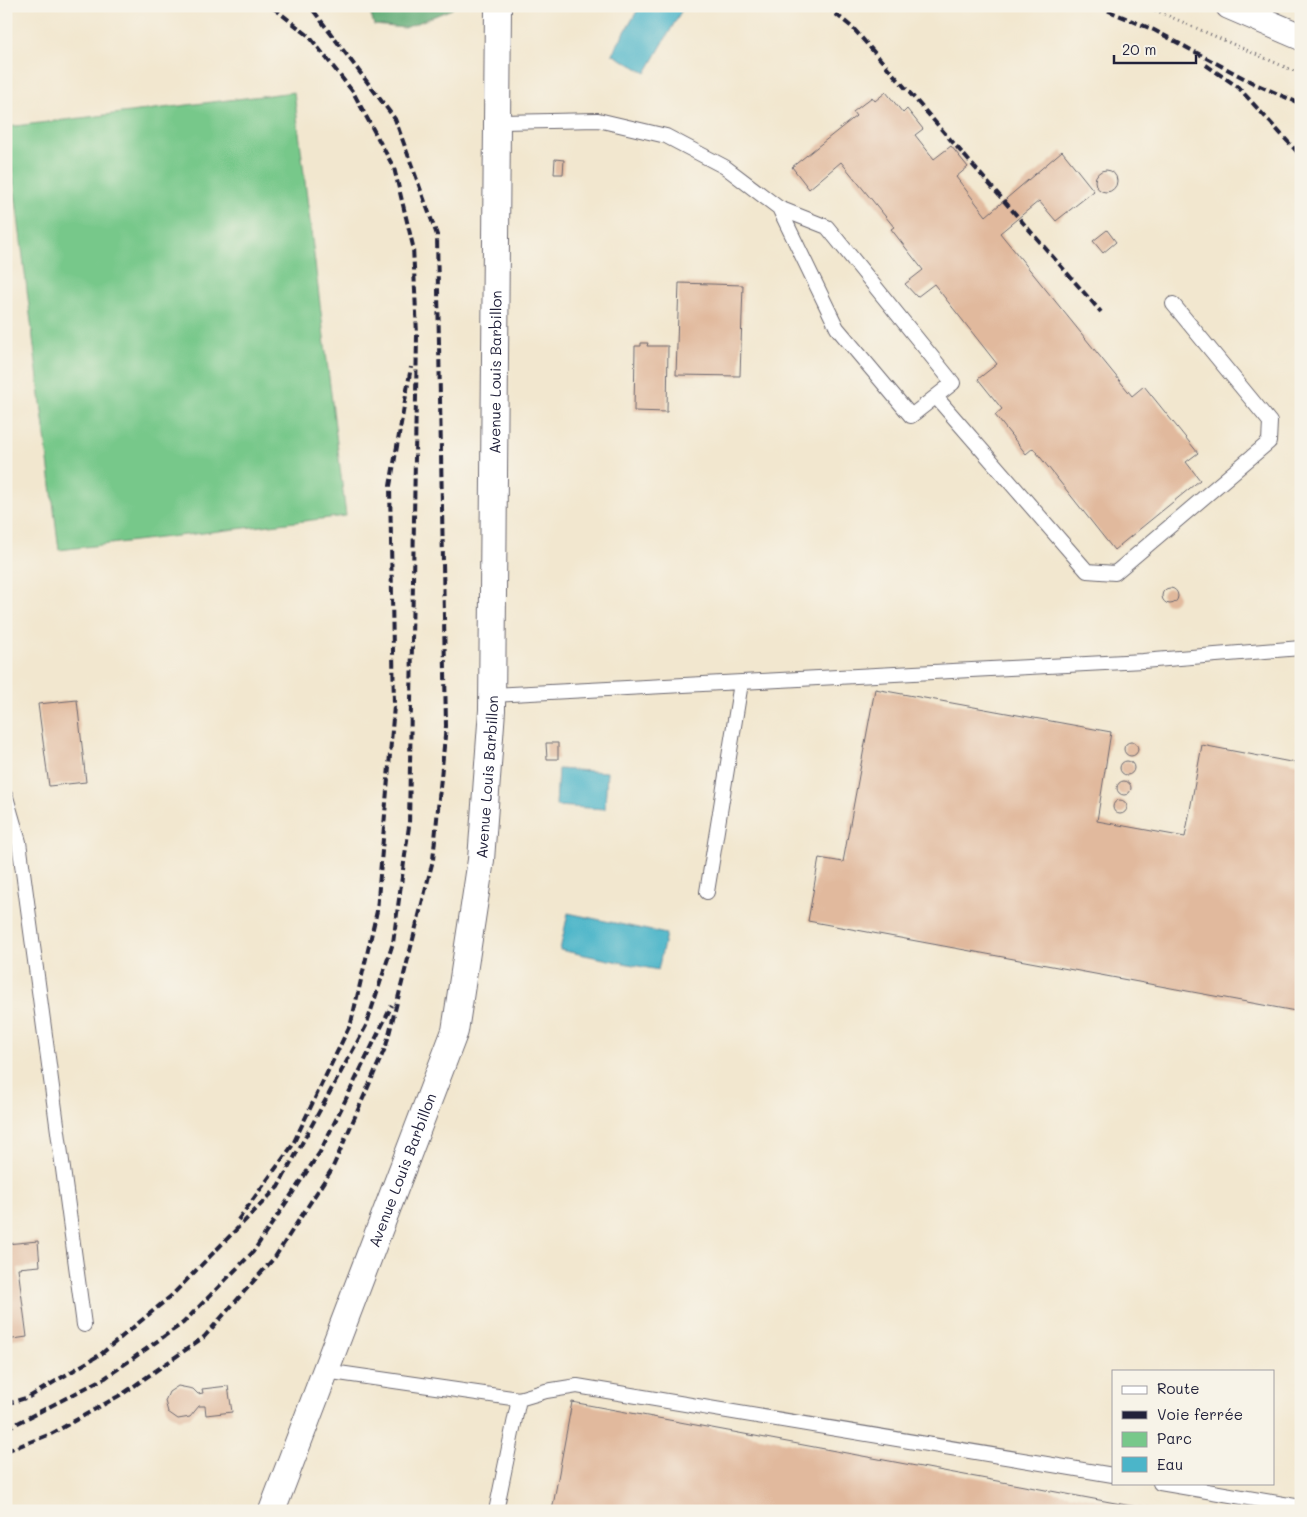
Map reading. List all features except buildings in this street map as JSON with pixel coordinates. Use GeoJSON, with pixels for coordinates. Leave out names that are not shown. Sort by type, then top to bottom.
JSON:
{"type":"FeatureCollection","features":[{"type":"Feature","properties":{"kind":"street","name":"Avenue Louis Barbillon"},"geometry":{"type":"LineString","coordinates":[[272,1511],[456,1031],[481,860],[493,695],[498,6]]}},
{"type":"Feature","properties":{"kind":"street"},"geometry":{"type":"LineString","coordinates":[[1229,6],[1301,37]]}},
{"type":"Feature","properties":{"kind":"lane"},"geometry":{"type":"LineString","coordinates":[[498,122],[598,120],[666,136],[726,167],[779,208],[826,227],[953,383],[911,416],[836,328],[779,208]]}},
{"type":"Feature","properties":{"kind":"lane"},"geometry":{"type":"LineString","coordinates":[[936,397],[1087,572],[1115,573],[1268,442],[1270,422],[1173,304]]}},
{"type":"Feature","properties":{"kind":"lane"},"geometry":{"type":"LineString","coordinates":[[493,695],[1133,662],[1301,648]]}},
{"type":"Feature","properties":{"kind":"lane"},"geometry":{"type":"LineString","coordinates":[[707,892],[742,682]]}},
{"type":"Feature","properties":{"kind":"lane"},"geometry":{"type":"LineString","coordinates":[[6,797],[19,842],[84,1325]]}},
{"type":"Feature","properties":{"kind":"lane"},"geometry":{"type":"LineString","coordinates":[[325,1370],[519,1399],[546,1391],[577,1386],[1112,1476]]}},
{"type":"Feature","properties":{"kind":"lane"},"geometry":{"type":"LineString","coordinates":[[496,1511],[519,1399]]}},
{"type":"Feature","properties":{"kind":"lane"},"geometry":{"type":"LineString","coordinates":[[1166,1484],[1301,1507]]}},
{"type":"Feature","properties":{"kind":"path"},"geometry":{"type":"LineString","coordinates":[[1146,6],[1301,74]]}},
{"type":"Feature","properties":{"kind":"green space"},"geometry":{"type":"Polygon","coordinates":[[[368,6],[454,6],[452,9],[405,28],[374,25],[368,6]]]}},
{"type":"Feature","properties":{"kind":"green space"},"geometry":{"type":"Polygon","coordinates":[[[294,92],[346,516],[59,550],[7,127],[294,92]]]}},
{"type":"Feature","properties":{"kind":"water"},"geometry":{"type":"Polygon","coordinates":[[[640,6],[684,6],[646,73],[612,54],[640,6]]]}},
{"type":"Feature","properties":{"kind":"water"},"geometry":{"type":"Polygon","coordinates":[[[558,769],[607,772],[605,809],[556,806],[558,769]]]}},
{"type":"Feature","properties":{"kind":"water"},"geometry":{"type":"Polygon","coordinates":[[[568,913],[666,934],[658,970],[560,950],[568,913]]]}},
{"type":"Feature","properties":{"kind":"railway"},"geometry":{"type":"LineString","coordinates":[[6,1404],[29,1397],[101,1354],[171,1296],[278,1187],[366,1026],[393,943],[409,826],[417,335],[413,246],[394,168],[353,92],[309,36],[271,6]]}},
{"type":"Feature","properties":{"kind":"railway"},"geometry":{"type":"LineString","coordinates":[[6,1451],[51,1434],[124,1393],[204,1337],[275,1257],[332,1169],[386,1046],[433,860],[446,726],[437,235],[395,119],[310,6]]}},
{"type":"Feature","properties":{"kind":"railway"},"geometry":{"type":"LineString","coordinates":[[826,6],[853,28],[1101,312]]}},
{"type":"Feature","properties":{"kind":"railway"},"geometry":{"type":"LineString","coordinates":[[1097,6],[1154,30],[1253,83],[1301,104]]}},
{"type":"Feature","properties":{"kind":"railway"},"geometry":{"type":"LineString","coordinates":[[1206,65],[1238,87],[1301,156]]}},
{"type":"Feature","properties":{"kind":"railway"},"geometry":{"type":"LineString","coordinates":[[238,1220],[292,1146],[351,1023],[377,911],[394,706],[390,486],[411,367]]}},
{"type":"Feature","properties":{"kind":"railway"},"geometry":{"type":"LineString","coordinates":[[6,1427],[14,1425],[105,1378],[183,1323],[253,1252],[320,1152],[392,1005]]}}]}
